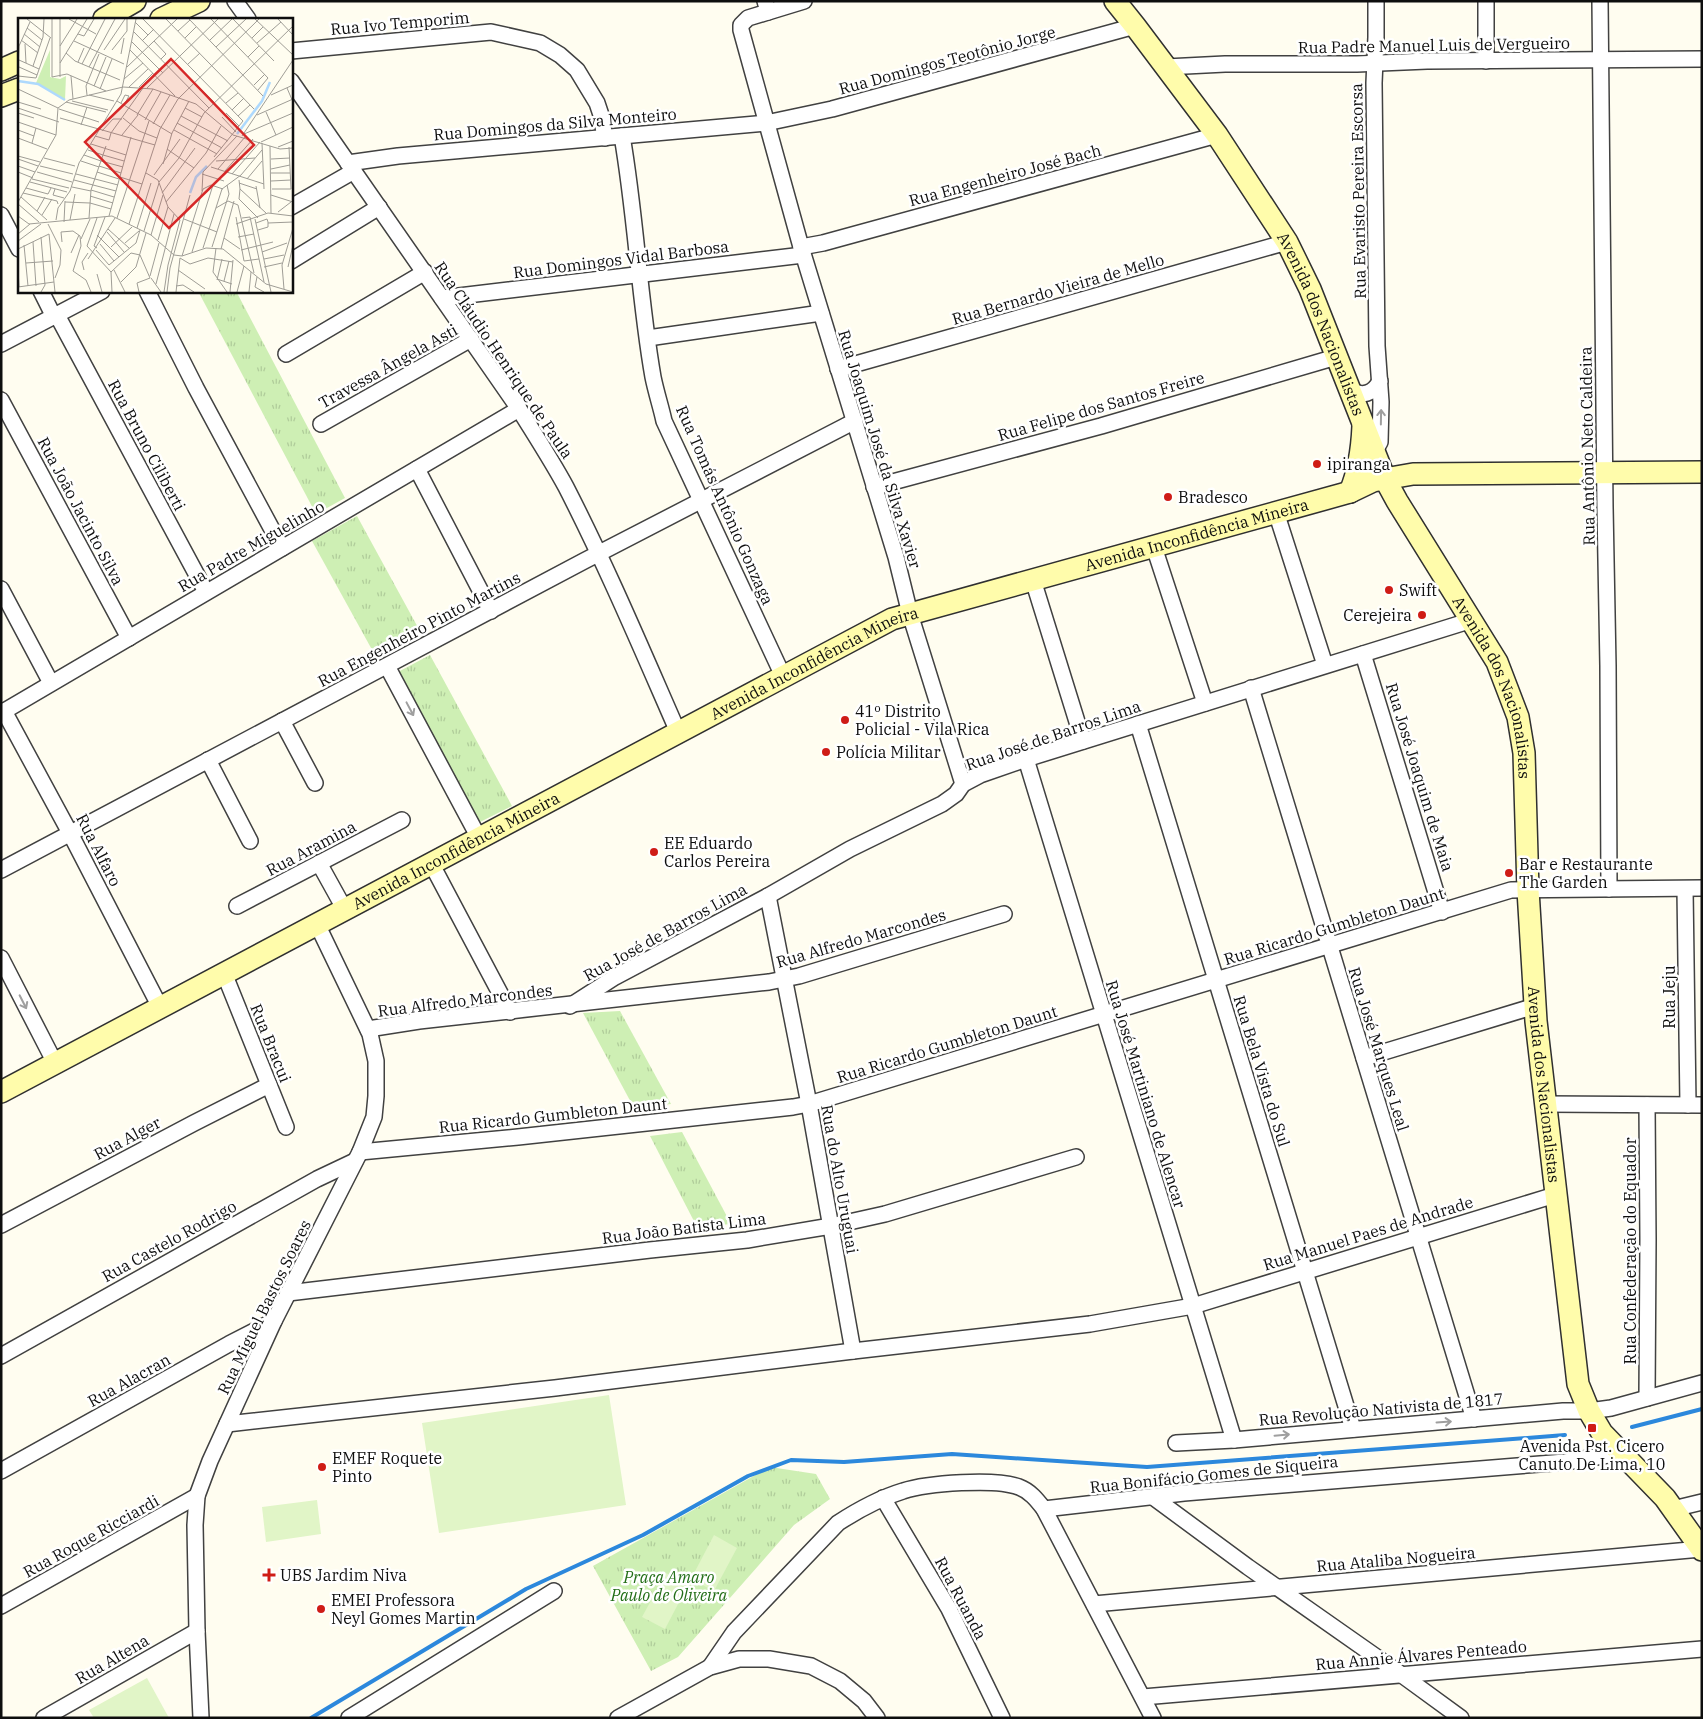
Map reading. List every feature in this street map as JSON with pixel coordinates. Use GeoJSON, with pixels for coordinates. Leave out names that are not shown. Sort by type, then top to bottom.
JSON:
{"type":"FeatureCollection","features":[{"type":"Feature","properties":{"kind":"main road"},"geometry":{"type":"LineString","coordinates":[[106,18],[135,1]]}},
{"type":"Feature","properties":{"kind":"main road"},"geometry":{"type":"LineString","coordinates":[[164,18],[200,1]]}},
{"type":"Feature","properties":{"kind":"main road","name":"Avenida dos Nacionalistas"},"geometry":{"type":"LineString","coordinates":[[1114,1],[1218,135],[1287,242],[1310,289],[1385,479],[1497,662],[1518,717],[1524,754],[1528,890],[1536,1006],[1555,1195],[1574,1364],[1578,1384],[1589,1411],[1602,1433],[1673,1508],[1701,1550]]}},
{"type":"Feature","properties":{"kind":"main road"},"geometry":{"type":"LineString","coordinates":[[1,70],[18,62]]}},
{"type":"Feature","properties":{"kind":"main road"},"geometry":{"type":"LineString","coordinates":[[1,96],[18,89]]}},
{"type":"Feature","properties":{"kind":"main road"},"geometry":{"type":"LineString","coordinates":[[1350,492],[1360,460],[1363,424]]}},
{"type":"Feature","properties":{"kind":"main road","name":"Avenida Inconfidência Mineira"},"geometry":{"type":"LineString","coordinates":[[1,1092],[892,619],[1350,492],[1385,479],[1413,474],[1702,472]]}},
{"type":"Feature","properties":{"kind":"street"},"geometry":{"type":"LineString","coordinates":[[235,1],[247,18]]}},
{"type":"Feature","properties":{"kind":"street"},"geometry":{"type":"LineString","coordinates":[[767,6],[804,1]]}},
{"type":"Feature","properties":{"kind":"street","name":"Rua Evaristo Pereira Escorsa"},"geometry":{"type":"LineString","coordinates":[[1375,451],[1380,442],[1380,381],[1377,346],[1376,1]]}},
{"type":"Feature","properties":{"kind":"street"},"geometry":{"type":"LineString","coordinates":[[1486,1],[1486,61]]}},
{"type":"Feature","properties":{"kind":"street","name":"Rua Antônio Neto Caldeira"},"geometry":{"type":"LineString","coordinates":[[1600,1],[1609,889]]}},
{"type":"Feature","properties":{"kind":"street","name":"Rua Joaquim José da Silva Xavier"},"geometry":{"type":"LineString","coordinates":[[767,6],[748,18],[741,25],[802,251],[896,557],[910,614],[964,784]]}},
{"type":"Feature","properties":{"kind":"street","name":"Rua Domingos Teotônio Jorge"},"geometry":{"type":"LineString","coordinates":[[766,123],[832,109],[1135,26]]}},
{"type":"Feature","properties":{"kind":"street","name":"Rua Ivo Temporim"},"geometry":{"type":"LineString","coordinates":[[292,51],[491,32],[540,43],[560,55],[577,70],[597,103],[605,138]]}},
{"type":"Feature","properties":{"kind":"street","name":"Rua Padre Manuel Luis de Vergueiro"},"geometry":{"type":"LineString","coordinates":[[1166,66],[1702,59]]}},
{"type":"Feature","properties":{"kind":"street","name":"Rua Cláudio Henrique de Paula"},"geometry":{"type":"LineString","coordinates":[[292,82],[519,409],[565,486],[598,554],[678,732]]}},
{"type":"Feature","properties":{"kind":"street","name":"Rua Domingos da Silva Monteiro"},"geometry":{"type":"LineString","coordinates":[[351,167],[398,156],[766,123]]}},
{"type":"Feature","properties":{"kind":"street","name":"Rua Engenheiro José Bach"},"geometry":{"type":"LineString","coordinates":[[802,251],[832,240],[1218,135]]}},
{"type":"Feature","properties":{"kind":"street","name":"Rua Tomás Antônio Gonzaga"},"geometry":{"type":"LineString","coordinates":[[622,136],[630,179],[648,338],[664,422],[783,676]]}},
{"type":"Feature","properties":{"kind":"street"},"geometry":{"type":"LineString","coordinates":[[292,206],[351,167]]}},
{"type":"Feature","properties":{"kind":"street"},"geometry":{"type":"LineString","coordinates":[[292,260],[379,207]]}},
{"type":"Feature","properties":{"kind":"street"},"geometry":{"type":"LineString","coordinates":[[1,215],[18,247]]}},
{"type":"Feature","properties":{"kind":"street","name":"Rua Bernardo Vieira de Mello"},"geometry":{"type":"LineString","coordinates":[[838,369],[1287,242]]}},
{"type":"Feature","properties":{"kind":"street","name":"Rua Domingos Vidal Barbosa"},"geometry":{"type":"LineString","coordinates":[[442,298],[640,275],[802,251]]}},
{"type":"Feature","properties":{"kind":"street"},"geometry":{"type":"LineString","coordinates":[[286,354],[425,272]]}},
{"type":"Feature","properties":{"kind":"street","name":"Rua Bruno Ciliberti"},"geometry":{"type":"LineString","coordinates":[[42,292],[206,592]]}},
{"type":"Feature","properties":{"kind":"street"},"geometry":{"type":"LineString","coordinates":[[1,344],[100,292]]}},
{"type":"Feature","properties":{"kind":"street"},"geometry":{"type":"LineString","coordinates":[[148,292],[196,388],[282,548]]}},
{"type":"Feature","properties":{"kind":"street"},"geometry":{"type":"LineString","coordinates":[[648,338],[821,313]]}},
{"type":"Feature","properties":{"kind":"street","name":"Travessa Ângela Asti"},"geometry":{"type":"LineString","coordinates":[[321,424],[471,339]]}},
{"type":"Feature","properties":{"kind":"street","name":"Rua Felipe dos Santos Freire"},"geometry":{"type":"LineString","coordinates":[[874,487],[1101,426],[1336,357]]}},
{"type":"Feature","properties":{"kind":"street"},"geometry":{"type":"LineString","coordinates":[[1349,390],[1356,394],[1372,392],[1380,381]]}},
{"type":"Feature","properties":{"kind":"street","name":"Rua João Jacinto Silva"},"geometry":{"type":"LineString","coordinates":[[1,400],[129,638]]}},
{"type":"Feature","properties":{"kind":"street","name":"Rua Padre Miguelinho"},"geometry":{"type":"LineString","coordinates":[[3,712],[519,409]]}},
{"type":"Feature","properties":{"kind":"street","name":"Rua Engenheiro Pinto Martins"},"geometry":{"type":"LineString","coordinates":[[1,870],[491,610],[855,421]]}},
{"type":"Feature","properties":{"kind":"street"},"geometry":{"type":"LineString","coordinates":[[417,469],[491,610]]}},
{"type":"Feature","properties":{"kind":"street"},"geometry":{"type":"LineString","coordinates":[[1276,512],[1325,665]]}},
{"type":"Feature","properties":{"kind":"street"},"geometry":{"type":"LineString","coordinates":[[1154,547],[1205,703]]}},
{"type":"Feature","properties":{"kind":"street"},"geometry":{"type":"LineString","coordinates":[[1033,580],[1083,741]]}},
{"type":"Feature","properties":{"kind":"street"},"geometry":{"type":"LineString","coordinates":[[1,589],[51,683]]}},
{"type":"Feature","properties":{"kind":"street","name":"Rua José de Barros Lima"},"geometry":{"type":"LineString","coordinates":[[570,1006],[615,977],[850,850],[942,804],[956,794],[964,784],[980,775],[1251,688],[1472,620]]}},
{"type":"Feature","properties":{"kind":"street","name":"Rua José Joaquim de Maia"},"geometry":{"type":"LineString","coordinates":[[1363,654],[1442,912]]}},
{"type":"Feature","properties":{"kind":"street"},"geometry":{"type":"LineString","coordinates":[[388,666],[478,838]]}},
{"type":"Feature","properties":{"kind":"street","name":"Rua José Marques Leal"},"geometry":{"type":"LineString","coordinates":[[1251,688],[1474,1419]]}},
{"type":"Feature","properties":{"kind":"street","name":"Rua Alfaro"},"geometry":{"type":"LineString","coordinates":[[3,712],[70,833],[160,1007]]}},
{"type":"Feature","properties":{"kind":"street"},"geometry":{"type":"LineString","coordinates":[[282,722],[315,783]]}},
{"type":"Feature","properties":{"kind":"street","name":"Rua Bela Vista do Sul"},"geometry":{"type":"LineString","coordinates":[[1138,724],[1353,1429]]}},
{"type":"Feature","properties":{"kind":"street","name":"Rua José Martiniano de Alencar"},"geometry":{"type":"LineString","coordinates":[[1026,759],[1234,1440]]}},
{"type":"Feature","properties":{"kind":"street"},"geometry":{"type":"LineString","coordinates":[[208,760],[250,841]]}},
{"type":"Feature","properties":{"kind":"street","name":"Rua Aramina"},"geometry":{"type":"LineString","coordinates":[[237,906],[402,820]]}},
{"type":"Feature","properties":{"kind":"street"},"geometry":{"type":"LineString","coordinates":[[319,863],[345,910]]}},
{"type":"Feature","properties":{"kind":"street"},"geometry":{"type":"LineString","coordinates":[[431,863],[510,1012]]}},
{"type":"Feature","properties":{"kind":"street","name":"Rua Ricardo Gumbleton Daunt"},"geometry":{"type":"LineString","coordinates":[[358,1157],[809,1104],[1511,890],[1702,888]]}},
{"type":"Feature","properties":{"kind":"street","name":"Rua Jeju"},"geometry":{"type":"LineString","coordinates":[[1685,889],[1695,1105]]}},
{"type":"Feature","properties":{"kind":"street","name":"Rua do Alto Uruguai"},"geometry":{"type":"LineString","coordinates":[[768,896],[809,1104],[853,1350]]}},
{"type":"Feature","properties":{"kind":"street","name":"Rua Alfredo Marcondes"},"geometry":{"type":"LineString","coordinates":[[368,1029],[419,1021],[570,1006],[785,979],[1004,914]]}},
{"type":"Feature","properties":{"kind":"street","name":"Rua Miguel Bastos Soares"},"geometry":{"type":"LineString","coordinates":[[212,1718],[201,1712],[195,1525],[197,1496],[227,1424],[274,1321],[358,1157],[374,1117],[376,1060],[368,1029],[317,924]]}},
{"type":"Feature","properties":{"kind":"street"},"geometry":{"type":"LineString","coordinates":[[1,958],[55,1063]]}},
{"type":"Feature","properties":{"kind":"street","name":"Rua Bracui"},"geometry":{"type":"LineString","coordinates":[[224,973],[286,1126]]}},
{"type":"Feature","properties":{"kind":"street"},"geometry":{"type":"LineString","coordinates":[[1364,1058],[1536,1006]]}},
{"type":"Feature","properties":{"kind":"street","name":"Rua Alger"},"geometry":{"type":"LineString","coordinates":[[1,1225],[269,1085]]}},
{"type":"Feature","properties":{"kind":"street"},"geometry":{"type":"LineString","coordinates":[[1545,1104],[1695,1105]]}},
{"type":"Feature","properties":{"kind":"street","name":"Rua Confederação do Equador"},"geometry":{"type":"LineString","coordinates":[[1647,1105],[1647,1398]]}},
{"type":"Feature","properties":{"kind":"street","name":"Rua Castelo Rodrigo"},"geometry":{"type":"LineString","coordinates":[[1,1356],[358,1157]]}},
{"type":"Feature","properties":{"kind":"street","name":"Rua João Batista Lima"},"geometry":{"type":"LineString","coordinates":[[288,1293],[747,1240],[831,1226],[894,1212],[1076,1157]]}},
{"type":"Feature","properties":{"kind":"street","name":"Rua Manuel Paes de Andrade"},"geometry":{"type":"LineString","coordinates":[[227,1424],[555,1388],[853,1350],[1090,1324],[1193,1306],[1555,1195]]}},
{"type":"Feature","properties":{"kind":"street","name":"Rua Alacran"},"geometry":{"type":"LineString","coordinates":[[1,1471],[274,1321]]}},
{"type":"Feature","properties":{"kind":"street","name":"Rua Revolução Nativista de 1817"},"geometry":{"type":"LineString","coordinates":[[1176,1443],[1234,1440],[1563,1411],[1589,1411],[1611,1408],[1702,1383]]}},
{"type":"Feature","properties":{"kind":"street","name":"Rua Bonifácio Gomes de Siqueira"},"geometry":{"type":"LineString","coordinates":[[1044,1509],[1309,1482],[1565,1462],[1621,1453]]}},
{"type":"Feature","properties":{"kind":"street"},"geometry":{"type":"LineString","coordinates":[[710,1667],[734,1632],[838,1523],[884,1498],[917,1487],[950,1483],[1011,1484],[1030,1492],[1044,1509],[1154,1718]]}},
{"type":"Feature","properties":{"kind":"street","name":"Rua Roque Ricciardi"},"geometry":{"type":"LineString","coordinates":[[1,1606],[197,1496]]}},
{"type":"Feature","properties":{"kind":"street"},"geometry":{"type":"LineString","coordinates":[[1152,1497],[1461,1718]]}},
{"type":"Feature","properties":{"kind":"street","name":"Rua Ruanda"},"geometry":{"type":"LineString","coordinates":[[884,1498],[949,1609],[1002,1718]]}},
{"type":"Feature","properties":{"kind":"street"},"geometry":{"type":"LineString","coordinates":[[1673,1508],[1702,1502]]}},
{"type":"Feature","properties":{"kind":"street","name":"Rua Ataliba Nogueira"},"geometry":{"type":"LineString","coordinates":[[1094,1604],[1701,1550]]}},
{"type":"Feature","properties":{"kind":"street"},"geometry":{"type":"LineString","coordinates":[[349,1718],[554,1591]]}},
{"type":"Feature","properties":{"kind":"street","name":"Rua Altena"},"geometry":{"type":"LineString","coordinates":[[44,1718],[197,1630]]}},
{"type":"Feature","properties":{"kind":"street","name":"Rua Annie Álvares Penteado"},"geometry":{"type":"LineString","coordinates":[[1143,1697],[1702,1649]]}},
{"type":"Feature","properties":{"kind":"street"},"geometry":{"type":"LineString","coordinates":[[618,1718],[710,1667],[739,1660],[768,1659],[811,1666],[840,1681],[864,1701],[877,1718]]}},
{"type":"Feature","properties":{"kind":"green space"},"geometry":{"type":"Polygon","coordinates":[[[199,292],[237,292],[345,498],[316,514],[199,292]]]}},
{"type":"Feature","properties":{"kind":"green space"},"geometry":{"type":"Polygon","coordinates":[[[357,516],[421,633],[376,657],[312,541],[357,516]]]}},
{"type":"Feature","properties":{"kind":"green space"},"geometry":{"type":"Polygon","coordinates":[[[430,655],[512,806],[480,822],[398,672],[430,655]]]}},
{"type":"Feature","properties":{"kind":"green space"},"geometry":{"type":"Polygon","coordinates":[[[620,1011],[671,1104],[634,1108],[583,1013],[620,1011]]]}},
{"type":"Feature","properties":{"kind":"green space"},"geometry":{"type":"Polygon","coordinates":[[[682,1132],[731,1224],[697,1227],[650,1136],[682,1132]]]}},
{"type":"Feature","properties":{"kind":"green space"},"geometry":{"type":"Polygon","coordinates":[[[609,1395],[626,1505],[439,1533],[422,1423],[609,1395]]]}},
{"type":"Feature","properties":{"kind":"green space","name":"Praça Amaro Paulo de Oliveira"},"geometry":{"type":"Polygon","coordinates":[[[770,1467],[816,1474],[830,1499],[794,1525],[678,1657],[651,1671],[593,1566],[770,1467]]]}},
{"type":"Feature","properties":{"kind":"green space"},"geometry":{"type":"Polygon","coordinates":[[[317,1500],[321,1534],[266,1542],[262,1507],[317,1500]]]}},
{"type":"Feature","properties":{"kind":"green space"},"geometry":{"type":"Polygon","coordinates":[[[714,1535],[737,1548],[714,1591],[691,1579],[714,1535]]]}},
{"type":"Feature","properties":{"kind":"green space"},"geometry":{"type":"Polygon","coordinates":[[[666,1573],[688,1585],[665,1629],[642,1617],[666,1573]]]}},
{"type":"Feature","properties":{"kind":"green space"},"geometry":{"type":"Polygon","coordinates":[[[147,1678],[169,1718],[94,1718],[89,1710],[147,1678]]]}},
{"type":"Feature","properties":{"kind":"waterway"},"geometry":{"type":"LineString","coordinates":[[1632,1427],[1702,1409]]}},
{"type":"Feature","properties":{"kind":"waterway"},"geometry":{"type":"LineString","coordinates":[[311,1718],[526,1589],[643,1535],[748,1476],[791,1460],[844,1462],[952,1454],[1147,1467],[1565,1435]]}},
{"type":"Feature","properties":{"kind":"place","name":"ipiranga"},"geometry":{"type":"Point","coordinates":[1317,464]}},
{"type":"Feature","properties":{"kind":"place","name":"Bradesco"},"geometry":{"type":"Point","coordinates":[1168,497]}},
{"type":"Feature","properties":{"kind":"place","name":"Swift"},"geometry":{"type":"Point","coordinates":[1389,590]}},
{"type":"Feature","properties":{"kind":"place","name":"Cerejeira"},"geometry":{"type":"Point","coordinates":[1422,615]}},
{"type":"Feature","properties":{"kind":"place","name":"41º Distrito Policial - Vila Rica"},"geometry":{"type":"Point","coordinates":[845,720]}},
{"type":"Feature","properties":{"kind":"place","name":"Polícia Militar"},"geometry":{"type":"Point","coordinates":[826,752]}},
{"type":"Feature","properties":{"kind":"place","name":"EE Eduardo Carlos Pereira"},"geometry":{"type":"Point","coordinates":[654,852]}},
{"type":"Feature","properties":{"kind":"place","name":"Bar e Restaurante The Garden"},"geometry":{"type":"Point","coordinates":[1509,873]}},
{"type":"Feature","properties":{"kind":"place","name":"Avenida Pst. Cicero Canuto De Lima, 10"},"geometry":{"type":"Point","coordinates":[1592,1428]}},
{"type":"Feature","properties":{"kind":"place","name":"EMEF Roquete Pinto"},"geometry":{"type":"Point","coordinates":[322,1467]}},
{"type":"Feature","properties":{"kind":"place","name":"UBS Jardim Niva"},"geometry":{"type":"Point","coordinates":[269,1575]}},
{"type":"Feature","properties":{"kind":"place","name":"EMEI Professora Neyl Gomes Martin"},"geometry":{"type":"Point","coordinates":[321,1609]}}]}
